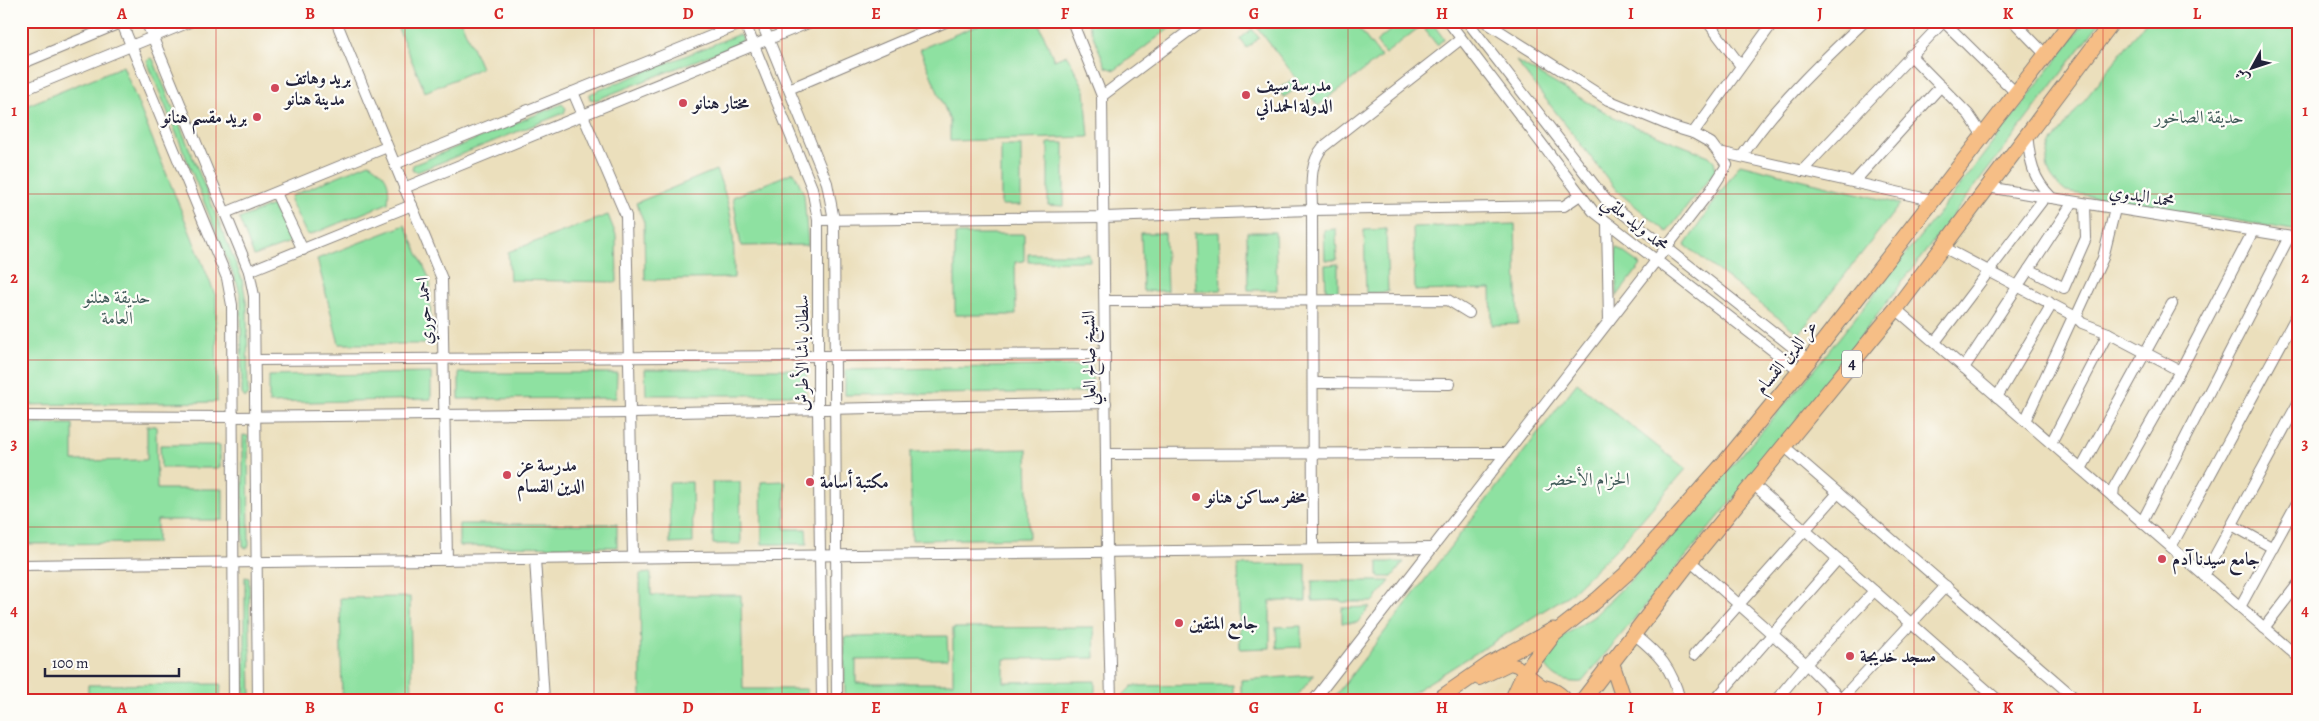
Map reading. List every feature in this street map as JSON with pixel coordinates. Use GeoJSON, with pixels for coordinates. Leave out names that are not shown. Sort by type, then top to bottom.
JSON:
{"type":"FeatureCollection","features":[{"type":"Feature","properties":{"kind":"highway","name":"عز الدين القسام"},"geometry":{"type":"LineString","coordinates":[[1512,699],[1525,672],[1544,645],[1565,623],[1597,600],[1633,567],[1726,461],[1804,366],[2072,21]]}},
{"type":"Feature","properties":{"kind":"highway","name":"4"},"geometry":{"type":"LineString","coordinates":[[1583,700],[1611,661],[1690,561],[1896,309],[2113,21]]}},
{"type":"Feature","properties":{"kind":"highway"},"geometry":{"type":"LineString","coordinates":[[1438,700],[1490,664],[1565,623]]}},
{"type":"Feature","properties":{"kind":"highway"},"geometry":{"type":"LineString","coordinates":[[1611,661],[1624,700]]}},
{"type":"Feature","properties":{"kind":"highway"},"geometry":{"type":"LineString","coordinates":[[1512,699],[1527,688],[1544,687],[1553,690],[1565,700]]}},
{"type":"Feature","properties":{"kind":"main road"},"geometry":{"type":"LineString","coordinates":[[1446,700],[1507,664],[1517,666],[1544,687]]}},
{"type":"Feature","properties":{"kind":"street"},"geometry":{"type":"LineString","coordinates":[[146,21],[249,271],[254,296],[258,700]]}},
{"type":"Feature","properties":{"kind":"street"},"geometry":{"type":"LineString","coordinates":[[21,91],[192,21]]}},
{"type":"Feature","properties":{"kind":"street","name":"احمد حوري"},"geometry":{"type":"LineString","coordinates":[[336,21],[442,279],[447,560]]}},
{"type":"Feature","properties":{"kind":"street","name":"سلطان باشا الأطرش"},"geometry":{"type":"LineString","coordinates":[[761,21],[827,183],[834,220],[834,408],[838,700]]}},
{"type":"Feature","properties":{"kind":"street"},"geometry":{"type":"LineString","coordinates":[[404,188],[813,21]]}},
{"type":"Feature","properties":{"kind":"street"},"geometry":{"type":"LineString","coordinates":[[789,89],[948,21]]}},
{"type":"Feature","properties":{"kind":"street","name":"الشيخ صالح العلي"},"geometry":{"type":"LineString","coordinates":[[1072,21],[1102,96],[1107,552],[1111,700]]}},
{"type":"Feature","properties":{"kind":"street"},"geometry":{"type":"LineString","coordinates":[[1102,96],[1202,21]]}},
{"type":"Feature","properties":{"kind":"street","name":"محمد وليد ملقي"},"geometry":{"type":"LineString","coordinates":[[1448,21],[1593,211],[1657,260],[1804,366]]}},
{"type":"Feature","properties":{"kind":"street"},"geometry":{"type":"LineString","coordinates":[[1314,700],[1666,249],[1711,190],[1727,165],[1711,143],[1693,133],[1673,127],[1608,100],[1484,21]]}},
{"type":"Feature","properties":{"kind":"street"},"geometry":{"type":"LineString","coordinates":[[1707,21],[1742,66]]}},
{"type":"Feature","properties":{"kind":"street"},"geometry":{"type":"LineString","coordinates":[[1693,133],[1774,21]]}},
{"type":"Feature","properties":{"kind":"street"},"geometry":{"type":"LineString","coordinates":[[1742,156],[1759,130],[1803,81],[1865,21]]}},
{"type":"Feature","properties":{"kind":"street"},"geometry":{"type":"LineString","coordinates":[[1802,171],[1944,21],[2016,93]]}},
{"type":"Feature","properties":{"kind":"street"},"geometry":{"type":"LineString","coordinates":[[2013,21],[2046,55]]}},
{"type":"Feature","properties":{"kind":"street"},"geometry":{"type":"LineString","coordinates":[[21,64],[123,22],[227,278],[232,305],[234,700]]}},
{"type":"Feature","properties":{"kind":"street"},"geometry":{"type":"LineString","coordinates":[[395,164],[745,22]]}},
{"type":"Feature","properties":{"kind":"street","name":"سلطان باشا الأطرش"},"geometry":{"type":"LineString","coordinates":[[745,22],[812,188],[818,220],[818,409],[822,700]]}},
{"type":"Feature","properties":{"kind":"street","name":"محمد وليد ملقي"},"geometry":{"type":"LineString","coordinates":[[1471,23],[1606,200],[1804,366]]}},
{"type":"Feature","properties":{"kind":"street"},"geometry":{"type":"LineString","coordinates":[[1313,549],[1312,168],[1316,156],[1323,147],[1461,39]]}},
{"type":"Feature","properties":{"kind":"street"},"geometry":{"type":"LineString","coordinates":[[1910,55],[1969,115],[1982,136]]}},
{"type":"Feature","properties":{"kind":"street"},"geometry":{"type":"LineString","coordinates":[[1854,182],[1940,86]]}},
{"type":"Feature","properties":{"kind":"street"},"geometry":{"type":"LineString","coordinates":[[573,92],[626,216],[632,413],[633,557]]}},
{"type":"Feature","properties":{"kind":"street"},"geometry":{"type":"LineString","coordinates":[[1935,342],[2048,198],[2030,166],[2027,134]]}},
{"type":"Feature","properties":{"kind":"street"},"geometry":{"type":"LineString","coordinates":[[225,214],[388,146]]}},
{"type":"Feature","properties":{"kind":"street"},"geometry":{"type":"LineString","coordinates":[[1719,152],[1932,200]]}},
{"type":"Feature","properties":{"kind":"street","name":"محمد البدوي"},"geometry":{"type":"LineString","coordinates":[[1988,187],[2294,237]]}},
{"type":"Feature","properties":{"kind":"street"},"geometry":{"type":"LineString","coordinates":[[276,192],[303,250]]}},
{"type":"Feature","properties":{"kind":"street"},"geometry":{"type":"LineString","coordinates":[[818,220],[1104,217],[1312,210],[1564,206],[1580,195]]}},
{"type":"Feature","properties":{"kind":"street"},"geometry":{"type":"LineString","coordinates":[[1964,368],[2073,202]]}},
{"type":"Feature","properties":{"kind":"street"},"geometry":{"type":"LineString","coordinates":[[2029,269],[2064,288],[2086,238],[2085,204]]}},
{"type":"Feature","properties":{"kind":"street"},"geometry":{"type":"LineString","coordinates":[[249,271],[412,205]]}},
{"type":"Feature","properties":{"kind":"street"},"geometry":{"type":"LineString","coordinates":[[2025,421],[2071,320],[2076,316],[2104,258],[2116,208]]}},
{"type":"Feature","properties":{"kind":"street"},"geometry":{"type":"LineString","coordinates":[[1607,223],[1609,321]]}},
{"type":"Feature","properties":{"kind":"street"},"geometry":{"type":"LineString","coordinates":[[2113,497],[2114,487],[2180,371],[2253,231]]}},
{"type":"Feature","properties":{"kind":"street"},"geometry":{"type":"LineString","coordinates":[[2142,522],[2294,237]]}},
{"type":"Feature","properties":{"kind":"street"},"geometry":{"type":"LineString","coordinates":[[1943,247],[2076,316],[2082,323],[2108,333],[2180,371]]}},
{"type":"Feature","properties":{"kind":"street"},"geometry":{"type":"LineString","coordinates":[[1105,302],[1448,300],[1469,313]]}},
{"type":"Feature","properties":{"kind":"street"},"geometry":{"type":"LineString","coordinates":[[1997,396],[2049,309],[2049,302]]}},
{"type":"Feature","properties":{"kind":"street"},"geometry":{"type":"LineString","coordinates":[[2081,469],[2172,304]]}},
{"type":"Feature","properties":{"kind":"street"},"geometry":{"type":"LineString","coordinates":[[1896,309],[2264,628],[2296,652]]}},
{"type":"Feature","properties":{"kind":"street"},"geometry":{"type":"LineString","coordinates":[[2171,547],[2298,313]]}},
{"type":"Feature","properties":{"kind":"street"},"geometry":{"type":"LineString","coordinates":[[2051,443],[2108,333]]}},
{"type":"Feature","properties":{"kind":"street"},"geometry":{"type":"LineString","coordinates":[[256,360],[1105,354]]}},
{"type":"Feature","properties":{"kind":"street"},"geometry":{"type":"LineString","coordinates":[[1313,383],[1450,384]]}},
{"type":"Feature","properties":{"kind":"street"},"geometry":{"type":"LineString","coordinates":[[2204,576],[2298,402]]}},
{"type":"Feature","properties":{"kind":"street"},"geometry":{"type":"LineString","coordinates":[[21,416],[233,417],[632,413],[1106,403]]}},
{"type":"Feature","properties":{"kind":"street"},"geometry":{"type":"LineString","coordinates":[[1785,447],[2077,700]]}},
{"type":"Feature","properties":{"kind":"street"},"geometry":{"type":"LineString","coordinates":[[1106,454],[1506,453]]}},
{"type":"Feature","properties":{"kind":"street"},"geometry":{"type":"LineString","coordinates":[[1754,485],[1998,700]]}},
{"type":"Feature","properties":{"kind":"street"},"geometry":{"type":"LineString","coordinates":[[1694,655],[1838,493]]}},
{"type":"Feature","properties":{"kind":"street"},"geometry":{"type":"LineString","coordinates":[[2240,607],[2298,501]]}},
{"type":"Feature","properties":{"kind":"street"},"geometry":{"type":"LineString","coordinates":[[2232,525],[2273,548]]}},
{"type":"Feature","properties":{"kind":"street"},"geometry":{"type":"LineString","coordinates":[[21,565],[1431,548]]}},
{"type":"Feature","properties":{"kind":"street"},"geometry":{"type":"LineString","coordinates":[[535,559],[544,700]]}},
{"type":"Feature","properties":{"kind":"street"},"geometry":{"type":"LineString","coordinates":[[1715,700],[1838,560]]}},
{"type":"Feature","properties":{"kind":"street"},"geometry":{"type":"LineString","coordinates":[[1690,561],[1806,664],[1842,699],[1946,586]]}},
{"type":"Feature","properties":{"kind":"street"},"geometry":{"type":"LineString","coordinates":[[2264,628],[2298,584]]}},
{"type":"Feature","properties":{"kind":"street"},"geometry":{"type":"LineString","coordinates":[[1776,700],[1806,664],[1874,591]]}},
{"type":"Feature","properties":{"kind":"street"},"geometry":{"type":"LineString","coordinates":[[1634,634],[1658,653],[1675,680],[1680,700]]}},
{"type":"Feature","properties":{"kind":"green space"},"geometry":{"type":"Polygon","coordinates":[[[395,21],[461,21],[481,68],[425,92],[395,21]]]}},
{"type":"Feature","properties":{"kind":"green space"},"geometry":{"type":"Polygon","coordinates":[[[988,21],[1038,21],[1054,60],[1067,55],[1085,90],[1089,137],[950,141],[950,121],[920,49],[988,21]]]}},
{"type":"Feature","properties":{"kind":"green space"},"geometry":{"type":"Polygon","coordinates":[[[1087,21],[1179,21],[1115,70],[1106,67],[1087,21]]]}},
{"type":"Feature","properties":{"kind":"green space"},"geometry":{"type":"Polygon","coordinates":[[[1262,21],[1353,21],[1381,57],[1318,106],[1256,26],[1262,21]]]}},
{"type":"Feature","properties":{"kind":"green space"},"geometry":{"type":"Polygon","coordinates":[[[1402,21],[1411,21],[1417,29],[1385,54],[1376,42],[1402,21]]]}},
{"type":"Feature","properties":{"kind":"green space"},"geometry":{"type":"Polygon","coordinates":[[[2086,21],[2101,21],[1779,444],[1582,682],[1565,681],[1556,677],[1545,664],[1551,644],[1593,617],[1652,559],[1804,382],[1949,200],[2086,21]]]}},
{"type":"Feature","properties":{"kind":"green space","name":"حديقة الصاخور"},"geometry":{"type":"Polygon","coordinates":[[[2146,21],[2287,21],[2298,30],[2298,231],[2066,192],[2051,176],[2048,170],[2047,157],[2052,142],[2146,21]]]}},
{"type":"Feature","properties":{"kind":"green space"},"geometry":{"type":"Polygon","coordinates":[[[1433,24],[1444,39],[1437,45],[1425,30],[1433,24]]]}},
{"type":"Feature","properties":{"kind":"green space"},"geometry":{"type":"Polygon","coordinates":[[[1252,29],[1259,38],[1247,48],[1240,39],[1252,29]]]}},
{"type":"Feature","properties":{"kind":"green space"},"geometry":{"type":"Polygon","coordinates":[[[737,35],[743,39],[740,43],[596,100],[590,99],[589,95],[592,93],[737,35]]]}},
{"type":"Feature","properties":{"kind":"green space"},"geometry":{"type":"Polygon","coordinates":[[[150,58],[153,59],[242,279],[247,307],[248,394],[245,398],[242,394],[241,297],[238,286],[147,61],[150,58]]]}},
{"type":"Feature","properties":{"kind":"green space"},"geometry":{"type":"Polygon","coordinates":[[[1516,61],[1619,120],[1709,156],[1714,161],[1716,170],[1667,232],[1617,191],[1516,61]]]}},
{"type":"Feature","properties":{"kind":"green space","name":"حديقة هنلنو العامة"},"geometry":{"type":"Polygon","coordinates":[[[123,66],[216,297],[217,402],[21,405],[21,108],[123,66]]]}},
{"type":"Feature","properties":{"kind":"green space"},"geometry":{"type":"Polygon","coordinates":[[[1291,80],[1297,88],[1284,97],[1278,90],[1291,80]]]}},
{"type":"Feature","properties":{"kind":"green space"},"geometry":{"type":"Polygon","coordinates":[[[562,104],[566,108],[564,113],[417,172],[412,170],[413,165],[562,104]]]}},
{"type":"Feature","properties":{"kind":"green space"},"geometry":{"type":"Polygon","coordinates":[[[1048,143],[1064,143],[1064,206],[1048,205],[1048,143]]]}},
{"type":"Feature","properties":{"kind":"green space"},"geometry":{"type":"Polygon","coordinates":[[[1001,146],[1021,146],[1021,205],[1001,205],[1001,146]]]}},
{"type":"Feature","properties":{"kind":"green space"},"geometry":{"type":"Polygon","coordinates":[[[369,163],[384,175],[389,190],[388,203],[310,235],[306,233],[290,200],[291,196],[369,163]]]}},
{"type":"Feature","properties":{"kind":"green space"},"geometry":{"type":"Polygon","coordinates":[[[1740,164],[1900,204],[1799,334],[1685,245],[1740,164]]]}},
{"type":"Feature","properties":{"kind":"green space"},"geometry":{"type":"Polygon","coordinates":[[[716,170],[730,211],[732,223],[734,278],[645,280],[644,222],[636,203],[716,170]]]}},
{"type":"Feature","properties":{"kind":"green space"},"geometry":{"type":"Polygon","coordinates":[[[794,172],[804,194],[808,245],[741,246],[733,197],[794,172]]]}},
{"type":"Feature","properties":{"kind":"green space"},"geometry":{"type":"Polygon","coordinates":[[[272,205],[290,241],[287,244],[254,256],[239,219],[272,205]]]}},
{"type":"Feature","properties":{"kind":"green space"},"geometry":{"type":"Polygon","coordinates":[[[608,215],[616,235],[617,282],[510,280],[508,252],[608,215]]]}},
{"type":"Feature","properties":{"kind":"green space"},"geometry":{"type":"Polygon","coordinates":[[[1515,224],[1518,324],[1492,325],[1491,289],[1415,291],[1413,227],[1515,224]]]}},
{"type":"Feature","properties":{"kind":"green space"},"geometry":{"type":"Polygon","coordinates":[[[405,225],[430,280],[431,344],[339,344],[317,259],[405,225]]]}},
{"type":"Feature","properties":{"kind":"green space"},"geometry":{"type":"Polygon","coordinates":[[[1336,229],[1337,260],[1325,260],[1324,230],[1336,229]]]}},
{"type":"Feature","properties":{"kind":"green space"},"geometry":{"type":"Polygon","coordinates":[[[1386,229],[1388,292],[1366,293],[1364,230],[1386,229]]]}},
{"type":"Feature","properties":{"kind":"green space"},"geometry":{"type":"Polygon","coordinates":[[[1219,232],[1221,290],[1196,291],[1194,233],[1219,232]]]}},
{"type":"Feature","properties":{"kind":"green space"},"geometry":{"type":"Polygon","coordinates":[[[1247,232],[1275,232],[1277,290],[1248,290],[1247,232]]]}},
{"type":"Feature","properties":{"kind":"green space"},"geometry":{"type":"Polygon","coordinates":[[[1141,233],[1165,233],[1167,291],[1143,291],[1141,233]]]}},
{"type":"Feature","properties":{"kind":"green space"},"geometry":{"type":"Polygon","coordinates":[[[955,234],[1024,234],[1024,261],[1015,262],[1016,315],[955,315],[955,234]]]}},
{"type":"Feature","properties":{"kind":"green space"},"geometry":{"type":"Polygon","coordinates":[[[1616,247],[1641,265],[1617,296],[1616,247]]]}},
{"type":"Feature","properties":{"kind":"green space"},"geometry":{"type":"Polygon","coordinates":[[[1028,254],[1089,254],[1090,261],[1028,262],[1028,254]]]}},
{"type":"Feature","properties":{"kind":"green space"},"geometry":{"type":"Polygon","coordinates":[[[1338,264],[1338,291],[1326,292],[1325,265],[1338,264]]]}},
{"type":"Feature","properties":{"kind":"green space"},"geometry":{"type":"Polygon","coordinates":[[[1092,365],[1092,392],[845,395],[845,370],[1092,365]]]}},
{"type":"Feature","properties":{"kind":"green space"},"geometry":{"type":"Polygon","coordinates":[[[645,369],[806,369],[806,395],[646,395],[645,369]]]}},
{"type":"Feature","properties":{"kind":"green space"},"geometry":{"type":"Polygon","coordinates":[[[431,373],[431,399],[269,403],[269,376],[431,373]]]}},
{"type":"Feature","properties":{"kind":"green space"},"geometry":{"type":"Polygon","coordinates":[[[459,373],[617,373],[616,398],[459,399],[459,373]]]}},
{"type":"Feature","properties":{"kind":"green space","name":"الحزام الأخضر"},"geometry":{"type":"Polygon","coordinates":[[[1577,383],[1686,469],[1617,548],[1570,594],[1401,700],[1332,700],[1577,383]]]}},
{"type":"Feature","properties":{"kind":"green space"},"geometry":{"type":"Polygon","coordinates":[[[23,424],[73,424],[73,461],[147,460],[147,426],[156,426],[157,489],[223,489],[223,520],[157,520],[157,543],[24,544],[23,424]]]}},
{"type":"Feature","properties":{"kind":"green space"},"geometry":{"type":"Polygon","coordinates":[[[243,435],[248,436],[249,546],[246,548],[243,546],[243,435]]]}},
{"type":"Feature","properties":{"kind":"green space"},"geometry":{"type":"Polygon","coordinates":[[[160,445],[220,445],[220,468],[161,468],[160,445]]]}},
{"type":"Feature","properties":{"kind":"green space"},"geometry":{"type":"Polygon","coordinates":[[[1027,449],[1029,538],[912,540],[910,452],[1027,449]]]}},
{"type":"Feature","properties":{"kind":"green space"},"geometry":{"type":"Polygon","coordinates":[[[785,481],[785,529],[806,529],[807,544],[762,544],[761,482],[785,481]]]}},
{"type":"Feature","properties":{"kind":"green space"},"geometry":{"type":"Polygon","coordinates":[[[692,482],[693,543],[670,544],[669,483],[692,482]]]}},
{"type":"Feature","properties":{"kind":"green space"},"geometry":{"type":"Polygon","coordinates":[[[712,482],[740,482],[741,544],[713,544],[712,482]]]}},
{"type":"Feature","properties":{"kind":"green space"},"geometry":{"type":"Polygon","coordinates":[[[459,524],[617,524],[617,547],[459,546],[459,524]]]}},
{"type":"Feature","properties":{"kind":"green space"},"geometry":{"type":"Polygon","coordinates":[[[1378,562],[1404,562],[1392,577],[1378,577],[1378,562]]]}},
{"type":"Feature","properties":{"kind":"green space"},"geometry":{"type":"Polygon","coordinates":[[[1306,564],[1306,601],[1270,601],[1270,648],[1240,649],[1238,565],[1306,564]]]}},
{"type":"Feature","properties":{"kind":"green space"},"geometry":{"type":"Polygon","coordinates":[[[651,573],[651,595],[741,595],[743,689],[807,689],[807,700],[641,700],[640,574],[651,573]]]}},
{"type":"Feature","properties":{"kind":"green space"},"geometry":{"type":"Polygon","coordinates":[[[245,577],[249,578],[251,700],[245,700],[245,577]]]}},
{"type":"Feature","properties":{"kind":"green space"},"geometry":{"type":"Polygon","coordinates":[[[1312,581],[1390,581],[1373,602],[1342,602],[1341,600],[1312,601],[1312,581]]]}},
{"type":"Feature","properties":{"kind":"green space"},"geometry":{"type":"Polygon","coordinates":[[[410,597],[412,700],[342,700],[340,598],[410,597]]]}},
{"type":"Feature","properties":{"kind":"green space"},"geometry":{"type":"Polygon","coordinates":[[[1370,607],[1357,623],[1342,623],[1342,608],[1370,607]]]}},
{"type":"Feature","properties":{"kind":"green space"},"geometry":{"type":"Polygon","coordinates":[[[1301,626],[1301,647],[1277,648],[1276,627],[1301,626]]]}},
{"type":"Feature","properties":{"kind":"green space"},"geometry":{"type":"Polygon","coordinates":[[[1094,627],[1095,658],[1004,659],[1004,682],[1095,681],[1095,700],[845,700],[844,637],[947,636],[948,659],[856,660],[856,683],[953,683],[953,628],[1094,627]]]}},
{"type":"Feature","properties":{"kind":"green space"},"geometry":{"type":"Polygon","coordinates":[[[1314,675],[1294,700],[1241,700],[1241,680],[1314,675]]]}},
{"type":"Feature","properties":{"kind":"green space"},"geometry":{"type":"Polygon","coordinates":[[[221,684],[220,700],[88,700],[88,685],[221,684]]]}},
{"type":"Feature","properties":{"kind":"green space"},"geometry":{"type":"Polygon","coordinates":[[[1233,685],[1233,700],[1123,700],[1123,695],[1132,686],[1233,685]]]}},
{"type":"Feature","properties":{"kind":"place","name":"بريد وهاتف مدينة هنانو"},"geometry":{"type":"Point","coordinates":[275,88]}},
{"type":"Feature","properties":{"kind":"place","name":"مدرسة سيف الدولة الحمداني"},"geometry":{"type":"Point","coordinates":[1246,95]}},
{"type":"Feature","properties":{"kind":"place","name":"مختار هنانو"},"geometry":{"type":"Point","coordinates":[683,103]}},
{"type":"Feature","properties":{"kind":"place","name":"بريد مقسم هنانو"},"geometry":{"type":"Point","coordinates":[257,117]}},
{"type":"Feature","properties":{"kind":"place","name":"مدرسة عز الدين القسام"},"geometry":{"type":"Point","coordinates":[507,475]}},
{"type":"Feature","properties":{"kind":"place","name":"مكتبة أسامة"},"geometry":{"type":"Point","coordinates":[810,482]}},
{"type":"Feature","properties":{"kind":"place","name":"مخفر مساكن هنانو"},"geometry":{"type":"Point","coordinates":[1196,497]}},
{"type":"Feature","properties":{"kind":"place","name":"جامع سيدنا آدم"},"geometry":{"type":"Point","coordinates":[2162,559]}},
{"type":"Feature","properties":{"kind":"place","name":"جامع المتقين"},"geometry":{"type":"Point","coordinates":[1179,623]}},
{"type":"Feature","properties":{"kind":"place","name":"مسجد خديجة"},"geometry":{"type":"Point","coordinates":[1850,656]}}]}
